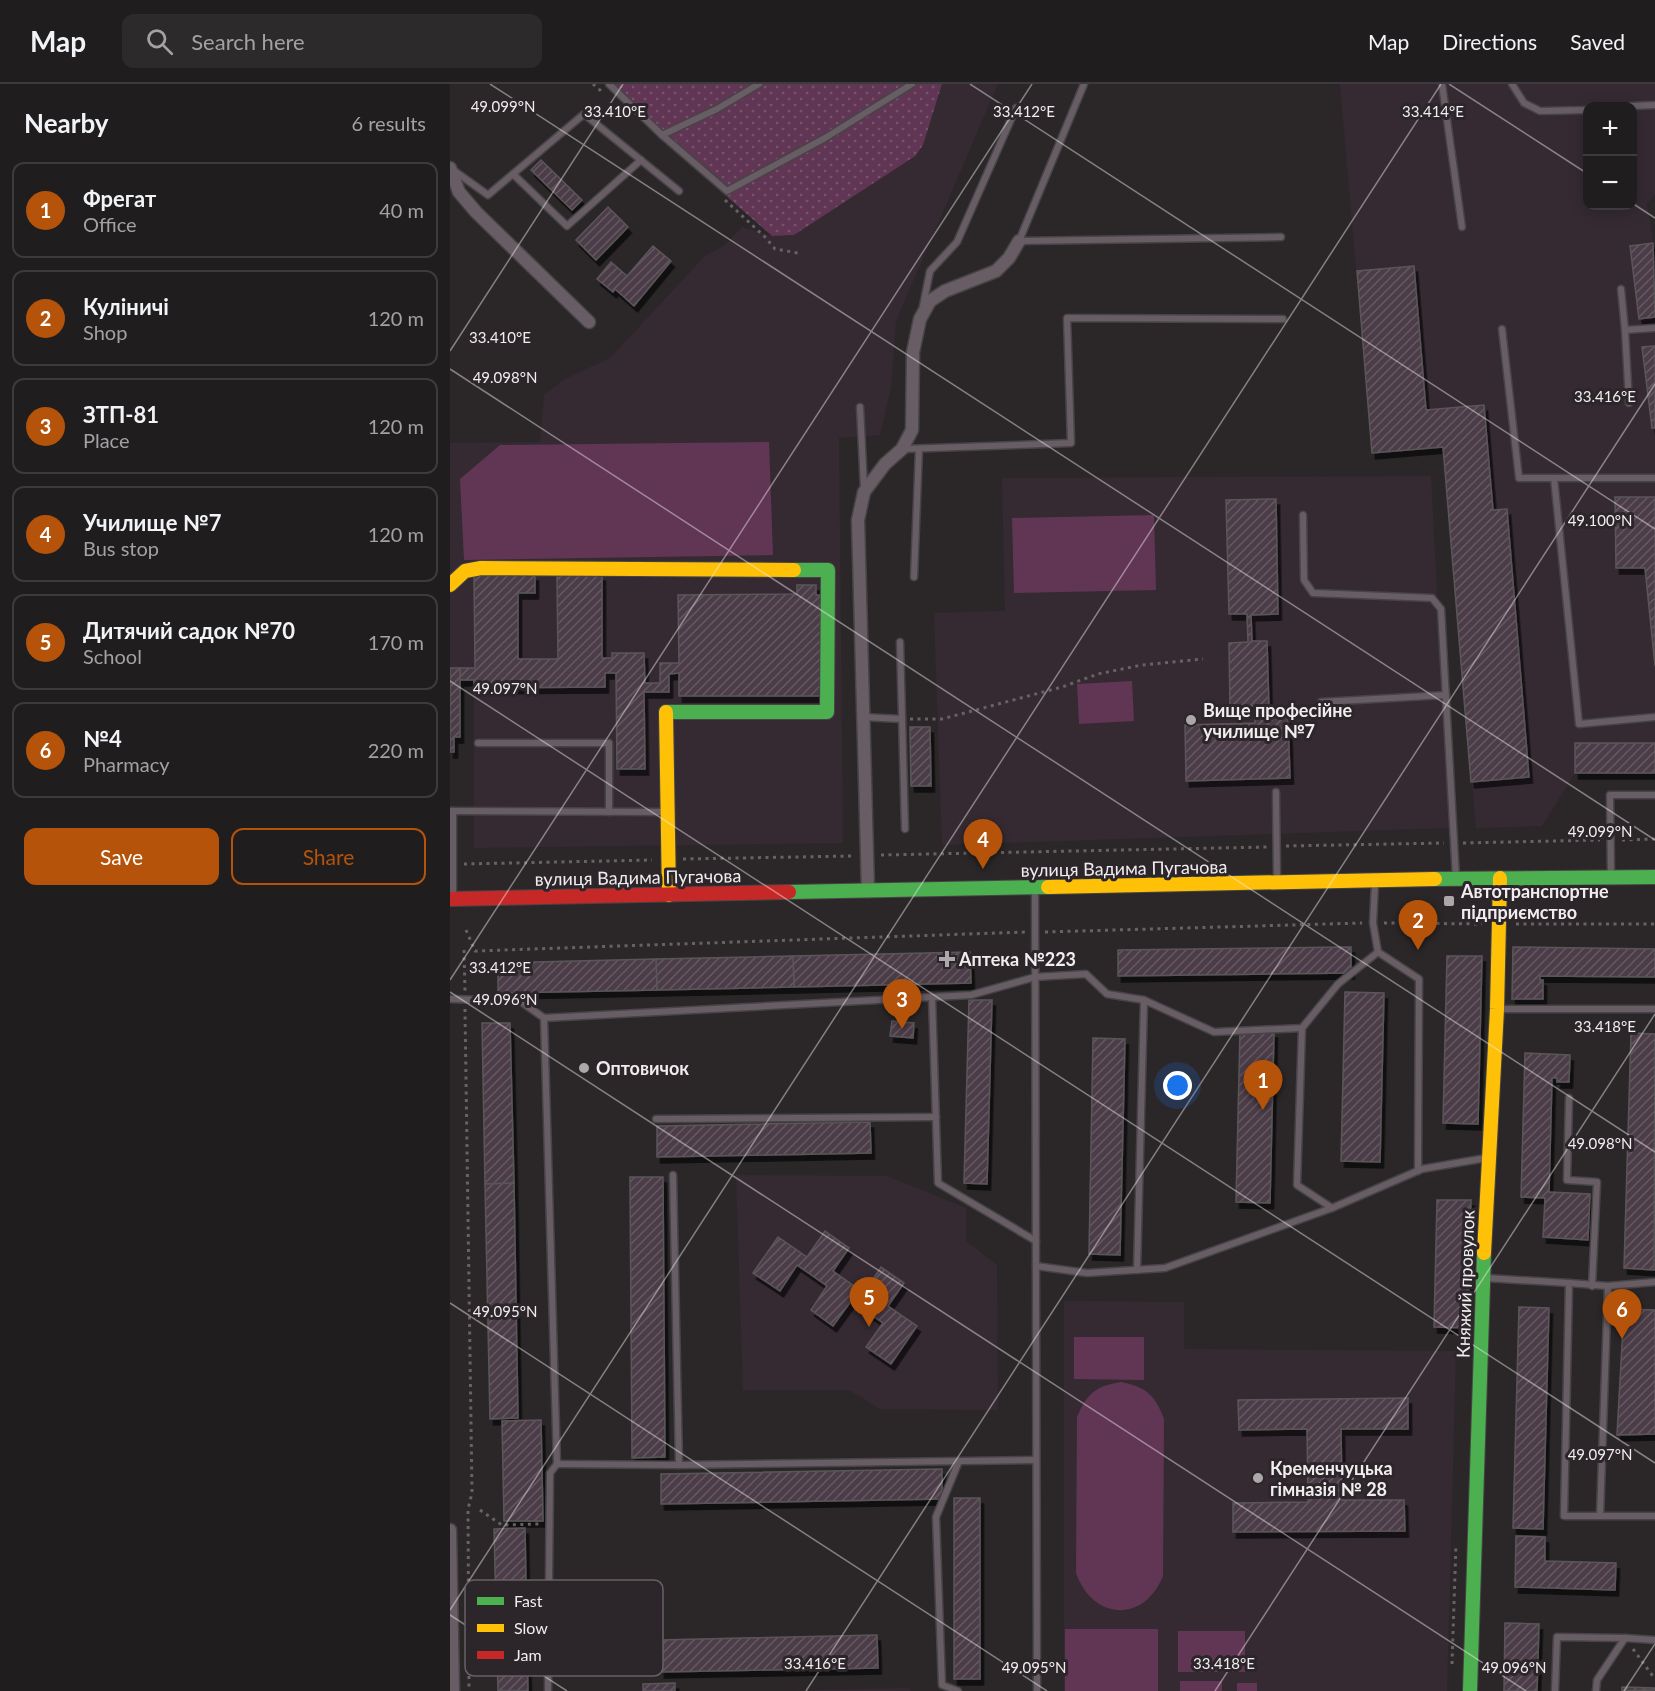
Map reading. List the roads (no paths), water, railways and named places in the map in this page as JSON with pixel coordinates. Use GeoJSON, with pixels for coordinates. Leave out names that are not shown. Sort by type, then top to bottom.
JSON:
{"type":"FeatureCollection","features":[{"type":"Feature","properties":{"kind":"street"},"geometry":{"type":"LineString","coordinates":[[450,168],[459,192],[476,212],[589,322]]}},
{"type":"Feature","properties":{"kind":"street"},"geometry":{"type":"LineString","coordinates":[[868,891],[858,520],[864,492],[885,464],[902,449],[912,430],[913,352],[920,319],[930,301],[945,291],[996,271],[1009,258],[1019,241]]}},
{"type":"Feature","properties":{"kind":"street"},"geometry":{"type":"LineString","coordinates":[[450,585],[465,571],[481,568],[828,570],[827,712],[665,712],[669,895]]}},
{"type":"Feature","properties":{"kind":"street","name":"вулиця Вадима Пугачова"},"geometry":{"type":"LineString","coordinates":[[451,899],[1500,878],[1655,877]]}},
{"type":"Feature","properties":{"kind":"street","name":"Княжий провулок"},"geometry":{"type":"LineString","coordinates":[[1470,1691],[1483,1278],[1497,1009],[1500,878]]}},
{"type":"Feature","properties":{"kind":"street"},"geometry":{"type":"LineString","coordinates":[[450,1530],[453,1691]]}},
{"type":"Feature","properties":{"kind":"lane"},"geometry":{"type":"LineString","coordinates":[[609,84],[662,135],[727,191],[834,132],[912,84]]}},
{"type":"Feature","properties":{"kind":"lane"},"geometry":{"type":"LineString","coordinates":[[662,135],[717,109],[759,84]]}},
{"type":"Feature","properties":{"kind":"lane"},"geometry":{"type":"LineString","coordinates":[[1084,84],[1019,241],[1281,237]]}},
{"type":"Feature","properties":{"kind":"lane"},"geometry":{"type":"LineString","coordinates":[[1442,84],[1462,227]]}},
{"type":"Feature","properties":{"kind":"lane"},"geometry":{"type":"LineString","coordinates":[[1512,84],[1524,103],[1540,111],[1583,110]]}},
{"type":"Feature","properties":{"kind":"lane"},"geometry":{"type":"LineString","coordinates":[[1637,106],[1655,105]]}},
{"type":"Feature","properties":{"kind":"lane"},"geometry":{"type":"LineString","coordinates":[[920,319],[930,271],[957,242],[1016,108]]}},
{"type":"Feature","properties":{"kind":"lane"},"geometry":{"type":"LineString","coordinates":[[450,168],[488,195],[584,114],[679,191]]}},
{"type":"Feature","properties":{"kind":"lane"},"geometry":{"type":"LineString","coordinates":[[513,174],[567,226],[641,160]]}},
{"type":"Feature","properties":{"kind":"lane"},"geometry":{"type":"LineString","coordinates":[[1621,289],[1629,403]]}},
{"type":"Feature","properties":{"kind":"lane"},"geometry":{"type":"LineString","coordinates":[[902,449],[1071,443],[1067,318],[1283,319]]}},
{"type":"Feature","properties":{"kind":"lane"},"geometry":{"type":"LineString","coordinates":[[1625,330],[1655,328]]}},
{"type":"Feature","properties":{"kind":"lane"},"geometry":{"type":"LineString","coordinates":[[1502,329],[1519,478],[1655,478]]}},
{"type":"Feature","properties":{"kind":"lane"},"geometry":{"type":"LineString","coordinates":[[860,406],[864,492]]}},
{"type":"Feature","properties":{"kind":"lane"},"geometry":{"type":"LineString","coordinates":[[914,577],[919,449]]}},
{"type":"Feature","properties":{"kind":"lane"},"geometry":{"type":"LineString","coordinates":[[1554,478],[1579,724],[1655,717]]}},
{"type":"Feature","properties":{"kind":"lane"},"geometry":{"type":"LineString","coordinates":[[1303,515],[1304,580],[1313,593],[1432,598],[1441,609],[1456,879]]}},
{"type":"Feature","properties":{"kind":"lane"},"geometry":{"type":"LineString","coordinates":[[900,642],[905,829]]}},
{"type":"Feature","properties":{"kind":"lane"},"geometry":{"type":"LineString","coordinates":[[1321,702],[1446,695]]}},
{"type":"Feature","properties":{"kind":"lane"},"geometry":{"type":"LineString","coordinates":[[863,717],[903,719]]}},
{"type":"Feature","properties":{"kind":"lane"},"geometry":{"type":"LineString","coordinates":[[478,743],[609,743],[609,812]]}},
{"type":"Feature","properties":{"kind":"lane"},"geometry":{"type":"LineString","coordinates":[[1276,792],[1277,883]]}},
{"type":"Feature","properties":{"kind":"lane"},"geometry":{"type":"LineString","coordinates":[[1611,877],[1610,795],[1655,795]]}},
{"type":"Feature","properties":{"kind":"lane"},"geometry":{"type":"LineString","coordinates":[[451,899],[453,864],[451,811],[667,812]]}},
{"type":"Feature","properties":{"kind":"lane"},"geometry":{"type":"LineString","coordinates":[[1375,881],[1373,923],[1378,952],[1419,979],[1418,1171]]}},
{"type":"Feature","properties":{"kind":"lane"},"geometry":{"type":"LineString","coordinates":[[1035,888],[1037,1691]]}},
{"type":"Feature","properties":{"kind":"lane"},"geometry":{"type":"LineString","coordinates":[[1332,1208],[1297,1185],[1302,1028],[1338,984],[1378,952]]}},
{"type":"Feature","properties":{"kind":"lane"},"geometry":{"type":"LineString","coordinates":[[450,999],[520,1001],[544,1018],[971,995],[1035,977],[1086,974],[1107,994],[1144,1000],[1214,1032],[1302,1028]]}},
{"type":"Feature","properties":{"kind":"lane"},"geometry":{"type":"LineString","coordinates":[[932,997],[938,1183],[1036,1241]]}},
{"type":"Feature","properties":{"kind":"lane"},"geometry":{"type":"LineString","coordinates":[[1137,1270],[1144,1000]]}},
{"type":"Feature","properties":{"kind":"lane"},"geometry":{"type":"LineString","coordinates":[[1497,1009],[1655,1009]]}},
{"type":"Feature","properties":{"kind":"lane"},"geometry":{"type":"LineString","coordinates":[[544,1018],[558,1464],[550,1473],[549,1580]]}},
{"type":"Feature","properties":{"kind":"lane"},"geometry":{"type":"LineString","coordinates":[[1569,1098],[1567,1180],[1597,1182],[1592,1286]]}},
{"type":"Feature","properties":{"kind":"lane"},"geometry":{"type":"LineString","coordinates":[[656,1119],[936,1117]]}},
{"type":"Feature","properties":{"kind":"lane"},"geometry":{"type":"LineString","coordinates":[[1036,1266],[1087,1273],[1165,1268],[1332,1208],[1418,1171],[1488,1157]]}},
{"type":"Feature","properties":{"kind":"lane"},"geometry":{"type":"LineString","coordinates":[[673,1175],[679,1465]]}},
{"type":"Feature","properties":{"kind":"lane"},"geometry":{"type":"LineString","coordinates":[[1483,1278],[1592,1286],[1655,1282]]}},
{"type":"Feature","properties":{"kind":"lane"},"geometry":{"type":"LineString","coordinates":[[1569,1283],[1564,1516],[1655,1516]]}},
{"type":"Feature","properties":{"kind":"lane"},"geometry":{"type":"LineString","coordinates":[[1600,1516],[1608,1286]]}},
{"type":"Feature","properties":{"kind":"lane"},"geometry":{"type":"LineString","coordinates":[[558,1464],[679,1465],[1036,1460]]}},
{"type":"Feature","properties":{"kind":"lane"},"geometry":{"type":"LineString","coordinates":[[958,1691],[942,1685],[936,1517],[959,1461]]}},
{"type":"Feature","properties":{"kind":"lane"},"geometry":{"type":"LineString","coordinates":[[1555,1691],[1557,1637],[1655,1640]]}},
{"type":"Feature","properties":{"kind":"lane"},"geometry":{"type":"LineString","coordinates":[[1596,1691],[1597,1680],[1625,1638]]}},
{"type":"Feature","properties":{"kind":"lane"},"geometry":{"type":"LineString","coordinates":[[548,1676],[548,1691]]}},
{"type":"Feature","properties":{"kind":"place","name":"Вище професійне училище №7"},"geometry":{"type":"Point","coordinates":[1191,720]}},
{"type":"Feature","properties":{"kind":"place","name":"Училище №7"},"geometry":{"type":"Point","coordinates":[983,869]}},
{"type":"Feature","properties":{"kind":"place","name":"Автотранспортне підприємство"},"geometry":{"type":"Point","coordinates":[1449,901]}},
{"type":"Feature","properties":{"kind":"place","name":"Куліничі"},"geometry":{"type":"Point","coordinates":[1418,950]}},
{"type":"Feature","properties":{"kind":"place","name":"Аптека №223"},"geometry":{"type":"Point","coordinates":[947,959]}},
{"type":"Feature","properties":{"kind":"place","name":"ЗТП-81"},"geometry":{"type":"Point","coordinates":[902,1029]}},
{"type":"Feature","properties":{"kind":"place","name":"Оптовичок"},"geometry":{"type":"Point","coordinates":[584,1068]}},
{"type":"Feature","properties":{"kind":"place","name":"Фрегат"},"geometry":{"type":"Point","coordinates":[1263,1110]}},
{"type":"Feature","properties":{"kind":"place","name":"Дитячий садок №70"},"geometry":{"type":"Point","coordinates":[869,1327]}},
{"type":"Feature","properties":{"kind":"place","name":"№4"},"geometry":{"type":"Point","coordinates":[1622,1339]}},
{"type":"Feature","properties":{"kind":"place","name":"Кременчуцька гімназія № 28"},"geometry":{"type":"Point","coordinates":[1258,1478]}}]}
